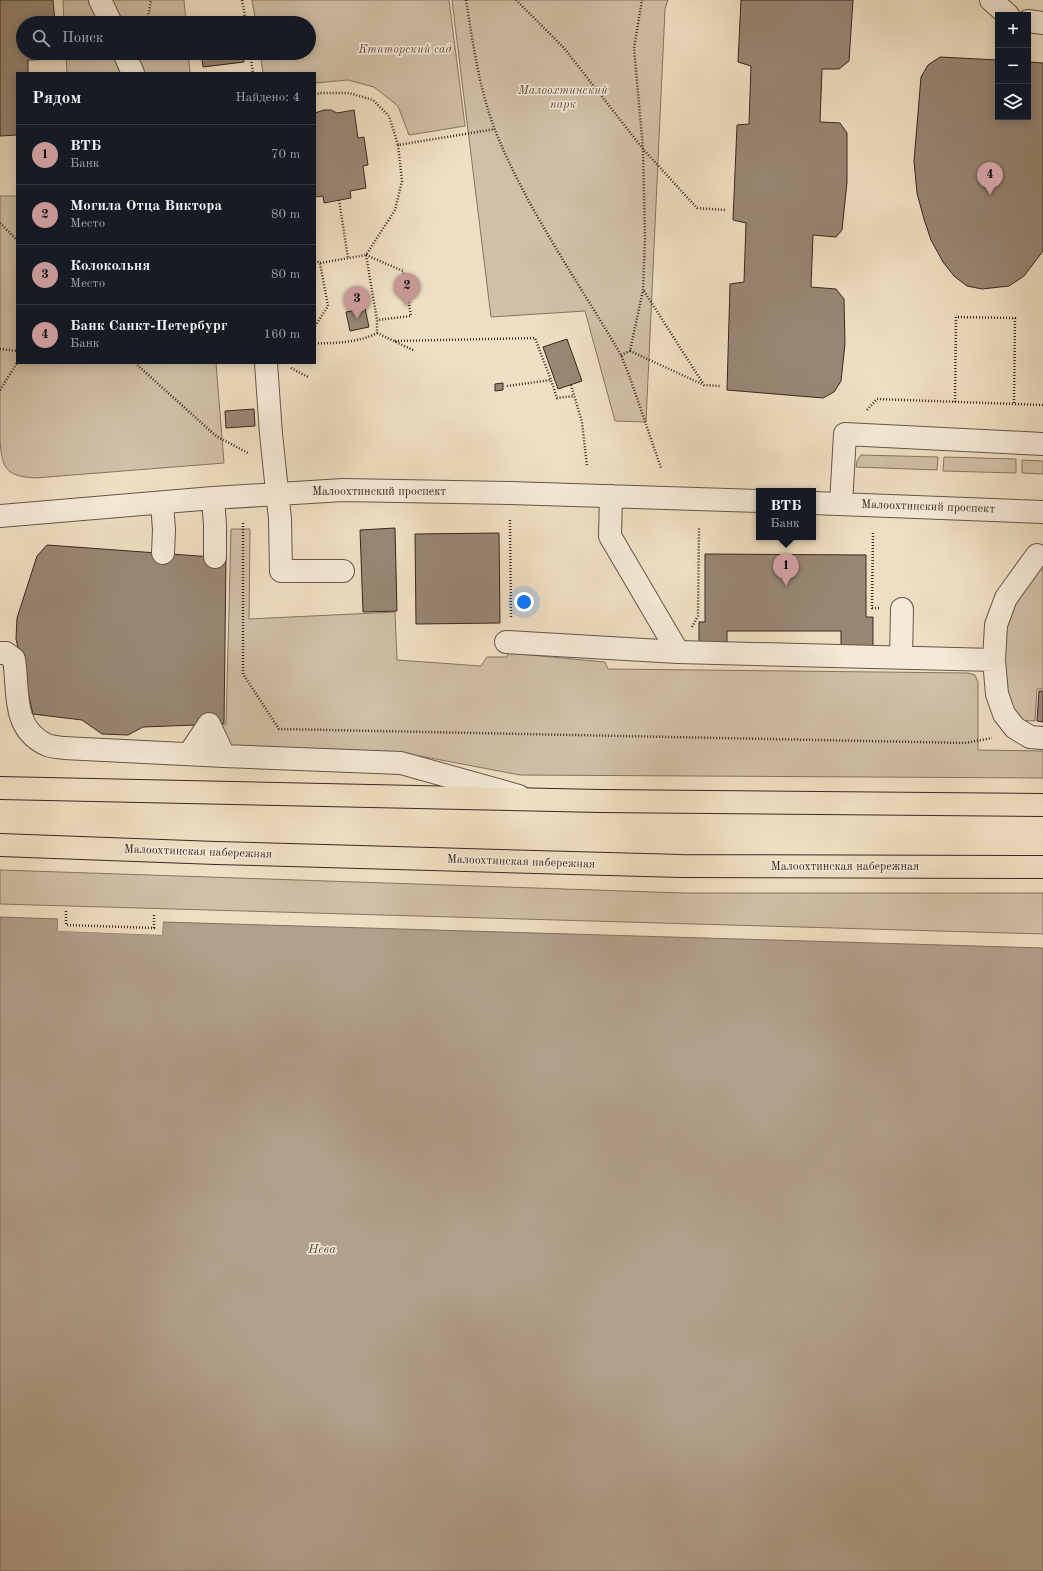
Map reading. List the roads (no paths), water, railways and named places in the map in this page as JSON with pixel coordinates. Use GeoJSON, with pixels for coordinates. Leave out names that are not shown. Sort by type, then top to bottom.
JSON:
{"type":"FeatureCollection","features":[{"type":"Feature","properties":{"kind":"main road"},"geometry":{"type":"LineString","coordinates":[[0,788],[532,799],[608,802],[1043,805]]}},
{"type":"Feature","properties":{"kind":"main road","name":"Малоохтинская набережная"},"geometry":{"type":"LineString","coordinates":[[0,844],[216,853],[681,866],[1043,867]]}},
{"type":"Feature","properties":{"kind":"street"},"geometry":{"type":"LineString","coordinates":[[100,0],[107,16]]}},
{"type":"Feature","properties":{"kind":"street"},"geometry":{"type":"LineString","coordinates":[[991,0],[1005,12]]}},
{"type":"Feature","properties":{"kind":"street"},"geometry":{"type":"LineString","coordinates":[[1031,21],[1043,23]]}},
{"type":"Feature","properties":{"kind":"street"},"geometry":{"type":"LineString","coordinates":[[127,60],[133,72]]}},
{"type":"Feature","properties":{"kind":"street"},"geometry":{"type":"LineString","coordinates":[[266,364],[274,466],[280,519],[281,572],[343,571]]}},
{"type":"Feature","properties":{"kind":"street"},"geometry":{"type":"LineString","coordinates":[[842,504],[845,434],[1043,444]]}},
{"type":"Feature","properties":{"kind":"street","name":"Малоохтинский проспект"},"geometry":{"type":"LineString","coordinates":[[0,516],[213,498],[343,490],[479,492],[756,501]]}},
{"type":"Feature","properties":{"kind":"street"},"geometry":{"type":"LineString","coordinates":[[611,496],[610,536],[678,652]]}},
{"type":"Feature","properties":{"kind":"street"},"geometry":{"type":"LineString","coordinates":[[213,498],[216,525],[215,557]]}},
{"type":"Feature","properties":{"kind":"street"},"geometry":{"type":"LineString","coordinates":[[162,503],[164,530],[163,553]]}},
{"type":"Feature","properties":{"kind":"street","name":"Малоохтинский проспект"},"geometry":{"type":"LineString","coordinates":[[816,503],[1043,512]]}},
{"type":"Feature","properties":{"kind":"street"},"geometry":{"type":"LineString","coordinates":[[1037,555],[1006,598],[996,625],[994,660],[997,694],[1004,714],[1015,728],[1030,737],[1043,738]]}},
{"type":"Feature","properties":{"kind":"street"},"geometry":{"type":"LineString","coordinates":[[901,657],[902,609]]}},
{"type":"Feature","properties":{"kind":"street"},"geometry":{"type":"LineString","coordinates":[[509,642],[678,652],[994,660]]}},
{"type":"Feature","properties":{"kind":"street"},"geometry":{"type":"LineString","coordinates":[[0,653],[6,653],[14,659],[17,699],[21,718],[33,736],[46,745],[64,748],[401,763],[532,799]]}},
{"type":"Feature","properties":{"kind":"street"},"geometry":{"type":"LineString","coordinates":[[189,754],[210,724],[224,756]]}},
{"type":"Feature","properties":{"kind":"water","name":"Нева"},"geometry":{"type":"Polygon","coordinates":[[[0,917],[58,919],[58,931],[162,935],[163,922],[1043,948],[1043,1571],[0,1571],[0,917]]]}},
{"type":"Feature","properties":{"kind":"place","name":"Банк Санкт-Петербург"},"geometry":{"type":"Point","coordinates":[990,195]}},
{"type":"Feature","properties":{"kind":"place","name":"Могила Отца Виктора"},"geometry":{"type":"Point","coordinates":[407,306]}},
{"type":"Feature","properties":{"kind":"place","name":"Колокольня"},"geometry":{"type":"Point","coordinates":[357,319]}},
{"type":"Feature","properties":{"kind":"place","name":"ВТБ"},"geometry":{"type":"Point","coordinates":[786,586]}},
{"type":"Feature","properties":{"kind":"park label","name":"Ктиторский сад"},"geometry":{"type":"Point","coordinates":[405,50]}},
{"type":"Feature","properties":{"kind":"park label","name":"Малоохтинский парк"},"geometry":{"type":"Point","coordinates":[563,98]}}]}
